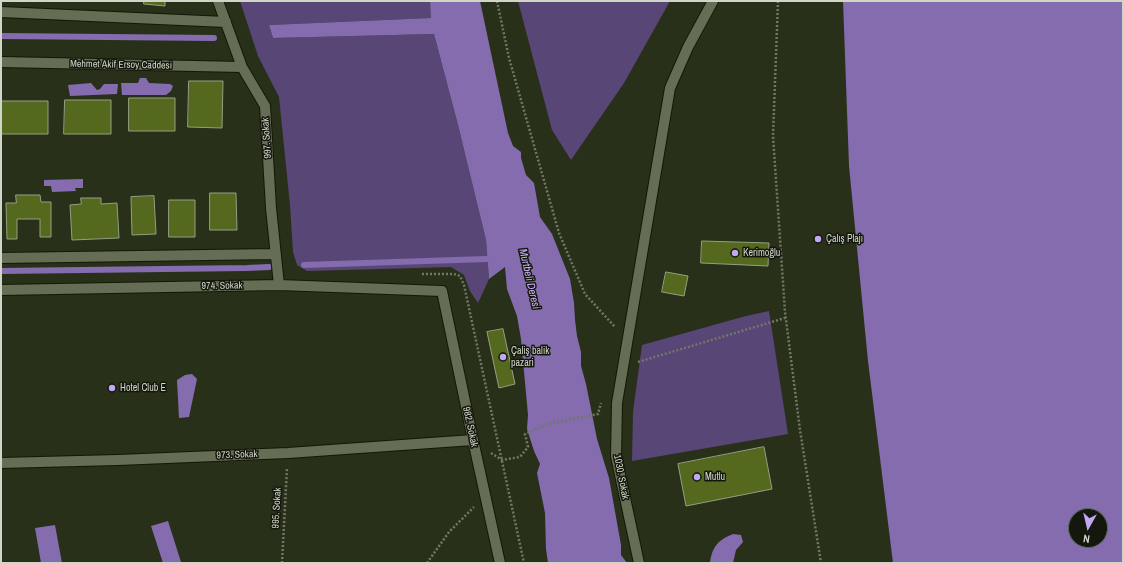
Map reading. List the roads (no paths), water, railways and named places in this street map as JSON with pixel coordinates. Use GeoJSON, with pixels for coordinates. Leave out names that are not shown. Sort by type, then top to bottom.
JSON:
{"type":"FeatureCollection","features":[{"type":"Feature","properties":{"kind":"street","name":"997. Sokak"},"geometry":{"type":"LineString","coordinates":[[218,1],[242,67],[264,106],[275,254],[279,285]]}},
{"type":"Feature","properties":{"kind":"street","name":"1030. Sokak"},"geometry":{"type":"LineString","coordinates":[[639,563],[616,456],[617,403],[670,88],[688,47],[713,1]]}},
{"type":"Feature","properties":{"kind":"street"},"geometry":{"type":"LineString","coordinates":[[1,12],[226,22]]}},
{"type":"Feature","properties":{"kind":"street","name":"Mehmet Akif Ersoy Caddesi"},"geometry":{"type":"LineString","coordinates":[[1,62],[242,67]]}},
{"type":"Feature","properties":{"kind":"street"},"geometry":{"type":"LineString","coordinates":[[1,258],[275,254]]}},
{"type":"Feature","properties":{"kind":"street","name":"974. Sokak"},"geometry":{"type":"LineString","coordinates":[[1,290],[279,285],[442,291]]}},
{"type":"Feature","properties":{"kind":"street","name":"982. Sokak"},"geometry":{"type":"LineString","coordinates":[[442,291],[500,563]]}},
{"type":"Feature","properties":{"kind":"street","name":"973. Sokak"},"geometry":{"type":"LineString","coordinates":[[1,463],[288,453],[473,440]]}},
{"type":"Feature","properties":{"kind":"water","name":"Murtbeli Deresi"},"geometry":{"type":"Polygon","coordinates":[[[430,1],[480,1],[508,133],[513,146],[521,152],[521,158],[526,175],[534,183],[540,217],[552,234],[570,279],[577,336],[581,352],[581,366],[597,439],[609,478],[621,545],[621,555],[627,563],[548,563],[545,513],[537,473],[540,464],[527,429],[528,415],[521,339],[517,316],[507,289],[505,267],[489,279],[486,240],[434,34],[273,38],[269,25],[431,18],[430,1]]]}},
{"type":"Feature","properties":{"kind":"water"},"geometry":{"type":"Polygon","coordinates":[[[843,1],[1123,1],[1123,563],[893,563],[868,361],[849,166],[843,1]]]}},
{"type":"Feature","properties":{"kind":"water"},"geometry":{"type":"Polygon","coordinates":[[[140,78],[146,78],[149,83],[170,84],[173,86],[171,91],[166,95],[122,95],[121,83],[138,83],[140,78]]]}},
{"type":"Feature","properties":{"kind":"water"},"geometry":{"type":"Polygon","coordinates":[[[91,83],[97,90],[104,84],[118,84],[117,94],[70,96],[68,85],[91,83]]]}},
{"type":"Feature","properties":{"kind":"water"},"geometry":{"type":"Polygon","coordinates":[[[83,179],[83,188],[75,188],[76,191],[52,192],[51,186],[44,186],[44,180],[83,179]]]}},
{"type":"Feature","properties":{"kind":"water"},"geometry":{"type":"Polygon","coordinates":[[[192,374],[197,379],[189,417],[179,418],[177,380],[185,375],[192,374]]]}},
{"type":"Feature","properties":{"kind":"water"},"geometry":{"type":"Polygon","coordinates":[[[168,521],[181,562],[180,563],[163,563],[151,526],[168,521]]]}},
{"type":"Feature","properties":{"kind":"water"},"geometry":{"type":"Polygon","coordinates":[[[55,525],[62,563],[41,563],[35,528],[55,525]]]}},
{"type":"Feature","properties":{"kind":"water"},"geometry":{"type":"Polygon","coordinates":[[[733,534],[741,535],[743,542],[736,550],[733,563],[710,563],[714,548],[723,539],[733,534]]]}},
{"type":"Feature","properties":{"kind":"waterway"},"geometry":{"type":"LineString","coordinates":[[1,36],[214,38]]}},
{"type":"Feature","properties":{"kind":"waterway"},"geometry":{"type":"LineString","coordinates":[[304,265],[487,259]]}},
{"type":"Feature","properties":{"kind":"waterway"},"geometry":{"type":"LineString","coordinates":[[1,271],[269,267]]}},
{"type":"Feature","properties":{"kind":"place","name":"Çalış Plajı"},"geometry":{"type":"Point","coordinates":[818,239]}},
{"type":"Feature","properties":{"kind":"place","name":"Kerimoğlu"},"geometry":{"type":"Point","coordinates":[735,253]}},
{"type":"Feature","properties":{"kind":"place","name":"Çaliş balik pazari"},"geometry":{"type":"Point","coordinates":[503,357]}},
{"type":"Feature","properties":{"kind":"place","name":"Hotel Club E"},"geometry":{"type":"Point","coordinates":[112,388]}},
{"type":"Feature","properties":{"kind":"place","name":"Mutlu"},"geometry":{"type":"Point","coordinates":[697,477]}}]}
